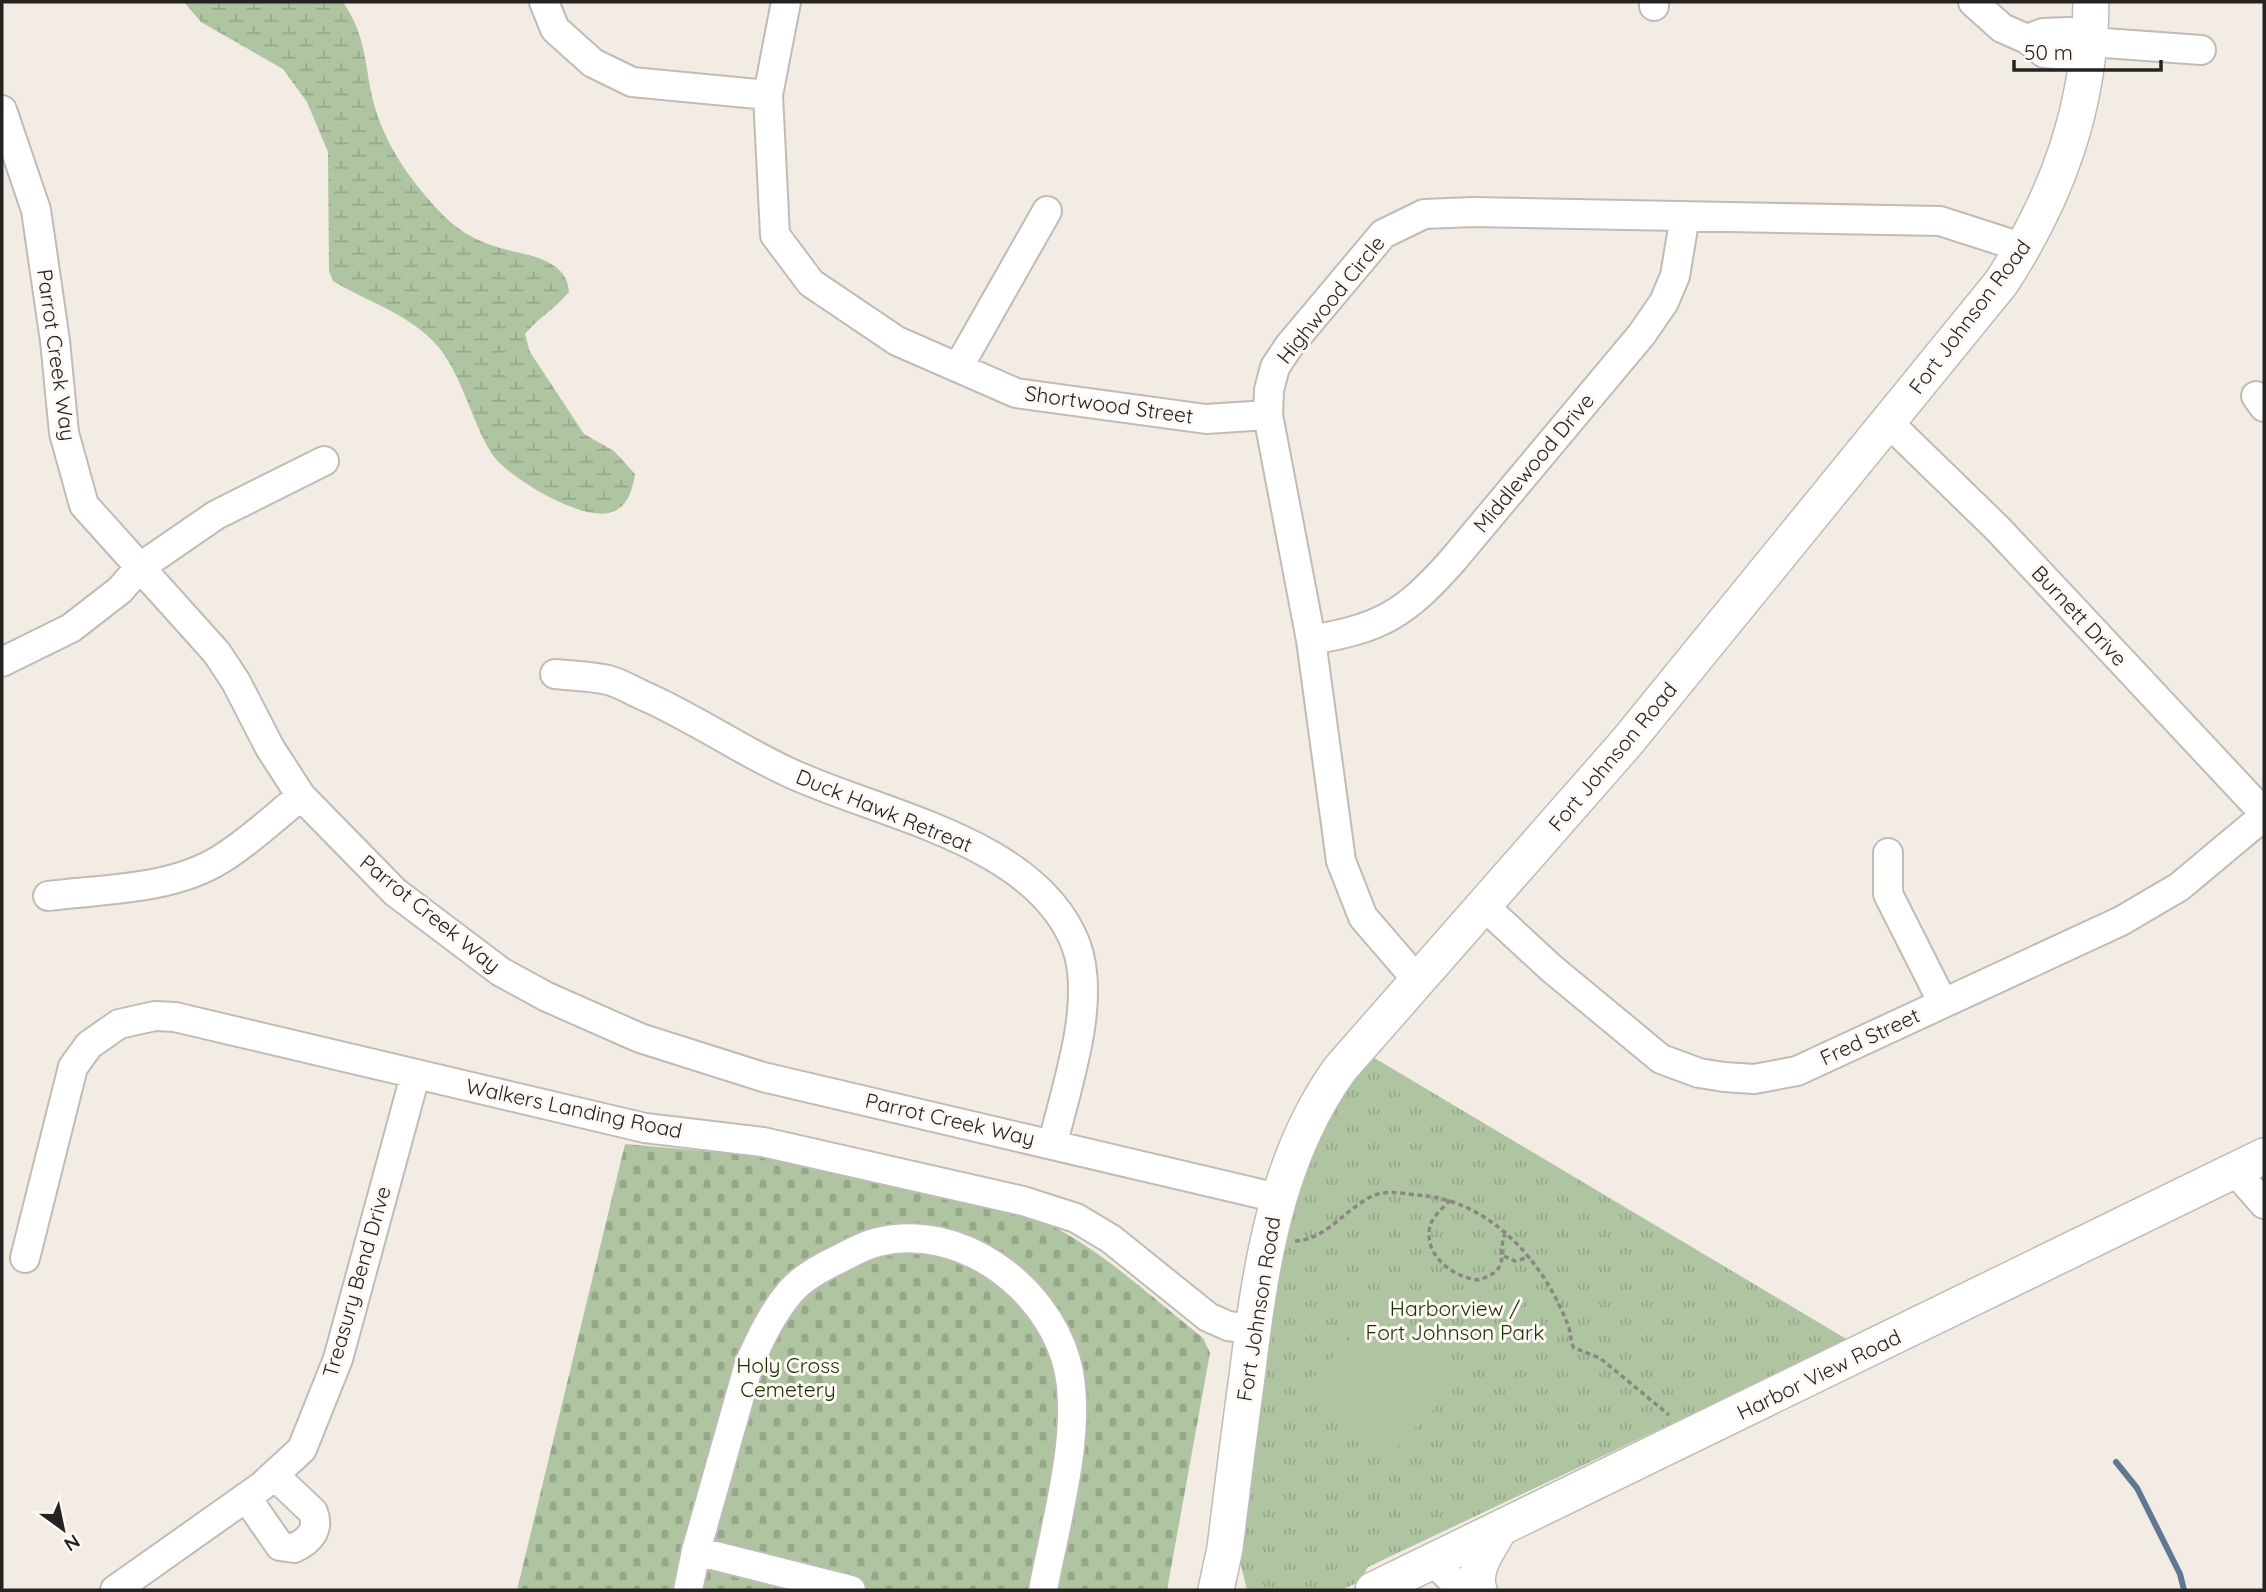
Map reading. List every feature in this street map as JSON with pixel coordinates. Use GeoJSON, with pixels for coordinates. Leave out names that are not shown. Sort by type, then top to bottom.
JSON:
{"type":"FeatureCollection","features":[{"type":"Feature","properties":{"kind":"main road","name":"Fort Johnson Road"},"geometry":{"type":"LineString","coordinates":[[1216,1590],[1225,1548],[1252,1329],[1268,1237],[1278,1198],[1306,1123],[1321,1095],[1340,1069],[1627,742],[2001,283],[2024,248],[2059,178],[2077,109],[2091,2]]}},
{"type":"Feature","properties":{"kind":"main road","name":"Harbor View Road"},"geometry":{"type":"LineString","coordinates":[[1391,1586],[1499,1530],[2250,1164]]}},
{"type":"Feature","properties":{"kind":"main road"},"geometry":{"type":"LineString","coordinates":[[1479,1590],[1476,1583],[1479,1564],[1499,1530]]}},
{"type":"Feature","properties":{"kind":"main road","name":"Fort Johnson Road"},"geometry":{"type":"LineString","coordinates":[[1225,1548],[1233,1590]]}},
{"type":"Feature","properties":{"kind":"street"},"geometry":{"type":"LineString","coordinates":[[544,2],[555,29],[593,63],[632,82],[768,94]]}},
{"type":"Feature","properties":{"kind":"street","name":"Shortwood Street"},"geometry":{"type":"LineString","coordinates":[[786,2],[768,94],[775,235],[811,283],[897,341],[1016,393],[1206,419],[1268,415]]}},
{"type":"Feature","properties":{"kind":"street"},"geometry":{"type":"LineString","coordinates":[[1973,2],[2002,28],[2027,39],[2043,33],[2069,32],[2084,42],[2201,50]]}},
{"type":"Feature","properties":{"kind":"street","name":"Parrot Creek Way"},"geometry":{"type":"LineString","coordinates":[[2,110],[36,209],[55,341],[64,433],[84,505],[217,653],[236,682],[270,748],[301,796],[395,892],[501,972],[547,997],[640,1038],[763,1077],[1278,1198]]}},
{"type":"Feature","properties":{"kind":"street"},"geometry":{"type":"LineString","coordinates":[[958,366],[1047,211]]}},
{"type":"Feature","properties":{"kind":"street","name":"Highwood Circle"},"geometry":{"type":"LineString","coordinates":[[1419,982],[1363,917],[1341,861],[1311,640],[1268,415],[1269,390],[1275,367],[1289,345],[1383,234],[1423,214],[1473,212],[1940,221],[2024,248]]}},
{"type":"Feature","properties":{"kind":"street","name":"Middlewood Drive"},"geometry":{"type":"LineString","coordinates":[[1311,640],[1349,634],[1393,616],[1426,590],[1453,560],[1642,334],[1664,302],[1675,276],[1685,216]]}},
{"type":"Feature","properties":{"kind":"street","name":"Burnett Drive"},"geometry":{"type":"LineString","coordinates":[[1889,423],[1998,529],[2264,815]]}},
{"type":"Feature","properties":{"kind":"street"},"geometry":{"type":"LineString","coordinates":[[2,662],[71,628],[120,590],[139,568],[216,515],[324,461]]}},
{"type":"Feature","properties":{"kind":"street","name":"Duck Hawk Retreat"},"geometry":{"type":"LineString","coordinates":[[555,674],[609,681],[667,705],[790,773],[962,839],[1023,877],[1063,919],[1077,948],[1083,1003],[1053,1143]]}},
{"type":"Feature","properties":{"kind":"street"},"geometry":{"type":"LineString","coordinates":[[48,896],[150,883],[198,871],[221,859],[301,796]]}},
{"type":"Feature","properties":{"kind":"street","name":"Fred Street"},"geometry":{"type":"LineString","coordinates":[[1484,906],[1551,968],[1661,1059],[1699,1073],[1754,1079],[1797,1071],[2121,921],[2179,887],[2264,815]]}},
{"type":"Feature","properties":{"kind":"street"},"geometry":{"type":"LineString","coordinates":[[1888,852],[1888,894],[1943,1003]]}},
{"type":"Feature","properties":{"kind":"street","name":"Walkers Landing Road"},"geometry":{"type":"LineString","coordinates":[[25,1258],[73,1067],[89,1045],[120,1024],[155,1016],[175,1017],[415,1076],[534,1100],[645,1128],[763,1142],[1023,1201],[1076,1218],[1111,1239],[1208,1317],[1228,1326],[1252,1329]]}},
{"type":"Feature","properties":{"kind":"street","name":"Treasury Bend Drive"},"geometry":{"type":"LineString","coordinates":[[115,1590],[246,1497],[302,1449],[338,1359],[415,1076]]}},
{"type":"Feature","properties":{"kind":"street"},"geometry":{"type":"LineString","coordinates":[[2250,1164],[2264,1205]]}},
{"type":"Feature","properties":{"kind":"street"},"geometry":{"type":"LineString","coordinates":[[688,1590],[696,1551],[749,1364],[761,1336],[792,1290],[820,1268],[878,1242],[904,1239],[934,1242],[962,1250],[998,1267],[1020,1284],[1056,1332],[1067,1362],[1073,1419],[1043,1590]]}},
{"type":"Feature","properties":{"kind":"street"},"geometry":{"type":"LineString","coordinates":[[246,1497],[280,1546],[294,1548],[309,1539],[315,1530],[313,1512],[274,1475]]}},
{"type":"Feature","properties":{"kind":"street"},"geometry":{"type":"LineString","coordinates":[[696,1551],[851,1590]]}},
{"type":"Feature","properties":{"kind":"street"},"geometry":{"type":"LineString","coordinates":[[1434,1562],[1462,1590]]}},
{"type":"Feature","properties":{"kind":"path"},"geometry":{"type":"LineString","coordinates":[[1268,1237],[1306,1241],[1378,1194],[1395,1193],[1461,1203],[1505,1234],[1530,1257],[1570,1330],[1573,1348],[1600,1358],[1673,1418],[1688,1439]]}},
{"type":"Feature","properties":{"kind":"path"},"geometry":{"type":"LineString","coordinates":[[1450,1200],[1430,1228],[1429,1240],[1435,1257],[1459,1275],[1479,1280],[1496,1270],[1504,1256],[1505,1234]]}},
{"type":"Feature","properties":{"kind":"path"},"geometry":{"type":"LineString","coordinates":[[1504,1256],[1515,1261],[1530,1257]]}},
{"type":"Feature","properties":{"kind":"green space"},"geometry":{"type":"Polygon","coordinates":[[[184,2],[343,2],[361,41],[380,123],[394,152],[422,191],[443,215],[464,232],[499,248],[550,263],[566,279],[569,292],[525,334],[530,352],[584,434],[614,451],[635,474],[631,491],[618,510],[599,514],[566,505],[514,475],[492,454],[459,381],[433,341],[398,315],[333,281],[329,271],[328,152],[307,102],[283,69],[201,22],[184,2]]]}},
{"type":"Feature","properties":{"kind":"green space","name":"Harborview / Fort Johnson Park"},"geometry":{"type":"Polygon","coordinates":[[[1371,1056],[1848,1340],[1368,1567],[1359,1582],[1341,1590],[1247,1590],[1238,1554],[1240,1516],[1290,1200],[1337,1098],[1371,1056]]]}},
{"type":"Feature","properties":{"kind":"green space","name":"Holy Cross Cemetery"},"geometry":{"type":"Polygon","coordinates":[[[625,1144],[781,1158],[1034,1217],[1080,1242],[1101,1257],[1203,1338],[1210,1353],[1167,1590],[517,1590],[625,1144]]]}},
{"type":"Feature","properties":{"kind":"green space"},"geometry":{"type":"Polygon","coordinates":[[[1387,1313],[1452,1374],[1452,1390],[1385,1460],[1313,1392],[1312,1379],[1374,1314],[1387,1313]]]}},
{"type":"Feature","properties":{"kind":"waterway"},"geometry":{"type":"LineString","coordinates":[[2116,1462],[2137,1488],[2180,1574],[2184,1590]]}}]}
